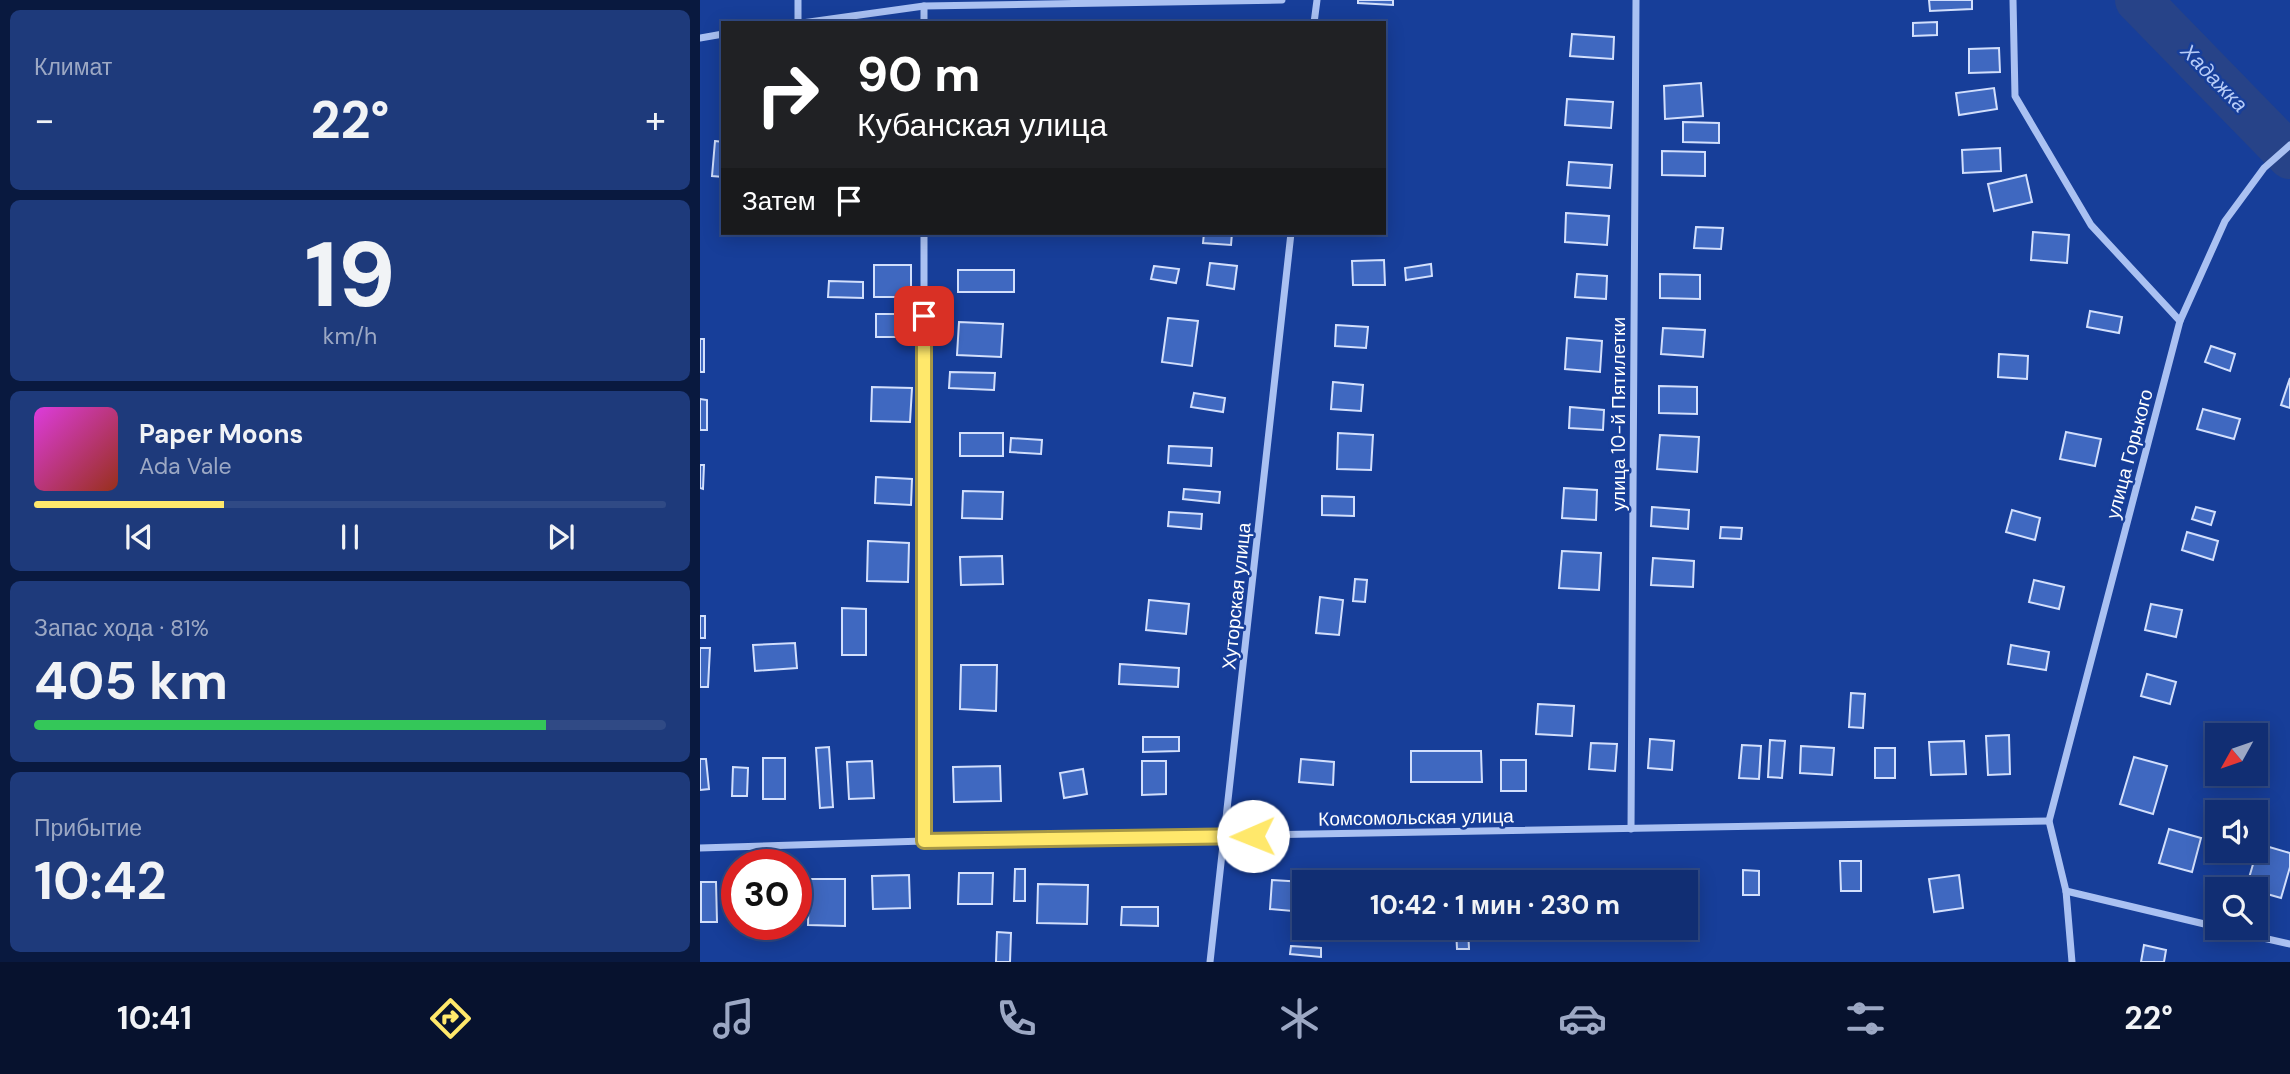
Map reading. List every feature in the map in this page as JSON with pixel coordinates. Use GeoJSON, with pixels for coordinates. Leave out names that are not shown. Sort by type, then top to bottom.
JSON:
{"type":"FeatureCollection","features":[{"type":"Feature","properties":{"kind":"street"},"geometry":{"type":"LineString","coordinates":[[798,0],[800,21]]}},
{"type":"Feature","properties":{"kind":"street"},"geometry":{"type":"LineString","coordinates":[[815,21],[924,6],[1282,0]]}},
{"type":"Feature","properties":{"kind":"street"},"geometry":{"type":"LineString","coordinates":[[1314,21],[1317,0]]}},
{"type":"Feature","properties":{"kind":"street","name":"улица 10-й Пятилетки"},"geometry":{"type":"LineString","coordinates":[[1631,829],[1636,0]]}},
{"type":"Feature","properties":{"kind":"street"},"geometry":{"type":"LineString","coordinates":[[2013,0],[2015,96],[2091,225],[2180,321]]}},
{"type":"Feature","properties":{"kind":"street"},"geometry":{"type":"LineString","coordinates":[[924,6],[924,21]]}},
{"type":"Feature","properties":{"kind":"street"},"geometry":{"type":"LineString","coordinates":[[700,38],[721,34]]}},
{"type":"Feature","properties":{"kind":"street","name":"улица Горького"},"geometry":{"type":"LineString","coordinates":[[2072,962],[2066,891],[2049,821],[2180,321],[2225,221],[2264,168],[2290,145]]}},
{"type":"Feature","properties":{"kind":"street"},"geometry":{"type":"LineString","coordinates":[[924,235],[924,841]]}},
{"type":"Feature","properties":{"kind":"street","name":"Хуторская улица"},"geometry":{"type":"LineString","coordinates":[[1210,962],[1291,235]]}},
{"type":"Feature","properties":{"kind":"street","name":"Комсомольская улица"},"geometry":{"type":"LineString","coordinates":[[700,848],[924,841],[2049,821]]}},
{"type":"Feature","properties":{"kind":"street"},"geometry":{"type":"LineString","coordinates":[[2066,891],[2205,924]]}},
{"type":"Feature","properties":{"kind":"street"},"geometry":{"type":"LineString","coordinates":[[2268,939],[2290,944]]}},
{"type":"Feature","properties":{"kind":"building"},"geometry":{"type":"Polygon","coordinates":[[[1358,0],[1393,0],[1393,5],[1358,3],[1358,0]]]}},
{"type":"Feature","properties":{"kind":"building"},"geometry":{"type":"Polygon","coordinates":[[[1929,0],[1972,0],[1972,9],[1930,11],[1929,0]]]}},
{"type":"Feature","properties":{"kind":"building"},"geometry":{"type":"Polygon","coordinates":[[[1937,22],[1937,35],[1913,36],[1913,23],[1937,22]]]}},
{"type":"Feature","properties":{"kind":"building"},"geometry":{"type":"Polygon","coordinates":[[[1572,34],[1614,37],[1613,59],[1570,56],[1572,34]]]}},
{"type":"Feature","properties":{"kind":"building"},"geometry":{"type":"Polygon","coordinates":[[[1999,48],[2000,72],[1969,73],[1969,49],[1999,48]]]}},
{"type":"Feature","properties":{"kind":"building"},"geometry":{"type":"Polygon","coordinates":[[[1701,83],[1703,116],[1665,119],[1664,86],[1701,83]]]}},
{"type":"Feature","properties":{"kind":"building"},"geometry":{"type":"Polygon","coordinates":[[[1994,88],[1997,109],[1959,115],[1956,93],[1994,88]]]}},
{"type":"Feature","properties":{"kind":"building"},"geometry":{"type":"Polygon","coordinates":[[[1567,99],[1613,102],[1611,128],[1565,125],[1567,99]]]}},
{"type":"Feature","properties":{"kind":"building"},"geometry":{"type":"Polygon","coordinates":[[[1683,122],[1719,123],[1719,143],[1683,142],[1683,122]]]}},
{"type":"Feature","properties":{"kind":"building"},"geometry":{"type":"Polygon","coordinates":[[[715,141],[721,142],[721,177],[712,176],[715,141]]]}},
{"type":"Feature","properties":{"kind":"building"},"geometry":{"type":"Polygon","coordinates":[[[2000,148],[2001,171],[1963,173],[1962,150],[2000,148]]]}},
{"type":"Feature","properties":{"kind":"building"},"geometry":{"type":"Polygon","coordinates":[[[1662,151],[1705,152],[1705,176],[1662,175],[1662,151]]]}},
{"type":"Feature","properties":{"kind":"building"},"geometry":{"type":"Polygon","coordinates":[[[1569,162],[1612,165],[1610,188],[1567,185],[1569,162]]]}},
{"type":"Feature","properties":{"kind":"building"},"geometry":{"type":"Polygon","coordinates":[[[2026,175],[2032,202],[1994,211],[1988,184],[2026,175]]]}},
{"type":"Feature","properties":{"kind":"building"},"geometry":{"type":"Polygon","coordinates":[[[1566,213],[1609,216],[1607,245],[1565,242],[1566,213]]]}},
{"type":"Feature","properties":{"kind":"building"},"geometry":{"type":"Polygon","coordinates":[[[1696,227],[1723,228],[1721,249],[1694,248],[1696,227]]]}},
{"type":"Feature","properties":{"kind":"building"},"geometry":{"type":"Polygon","coordinates":[[[2033,232],[2069,235],[2067,263],[2031,260],[2033,232]]]}},
{"type":"Feature","properties":{"kind":"building"},"geometry":{"type":"Polygon","coordinates":[[[1204,235],[1232,235],[1231,245],[1203,243],[1204,235]]]}},
{"type":"Feature","properties":{"kind":"building"},"geometry":{"type":"Polygon","coordinates":[[[1384,260],[1385,285],[1353,285],[1352,261],[1384,260]]]}},
{"type":"Feature","properties":{"kind":"building"},"geometry":{"type":"Polygon","coordinates":[[[1210,263],[1237,266],[1234,289],[1207,285],[1210,263]]]}},
{"type":"Feature","properties":{"kind":"building"},"geometry":{"type":"Polygon","coordinates":[[[1431,264],[1432,276],[1406,280],[1405,268],[1431,264]]]}},
{"type":"Feature","properties":{"kind":"building"},"geometry":{"type":"Polygon","coordinates":[[[874,265],[911,265],[911,297],[874,297],[874,265]]]}},
{"type":"Feature","properties":{"kind":"building"},"geometry":{"type":"Polygon","coordinates":[[[1154,266],[1179,269],[1176,283],[1151,279],[1154,266]]]}},
{"type":"Feature","properties":{"kind":"building"},"geometry":{"type":"Polygon","coordinates":[[[958,270],[1014,270],[1014,292],[958,292],[958,270]]]}},
{"type":"Feature","properties":{"kind":"building"},"geometry":{"type":"Polygon","coordinates":[[[1577,274],[1607,276],[1606,299],[1575,297],[1577,274]]]}},
{"type":"Feature","properties":{"kind":"building"},"geometry":{"type":"Polygon","coordinates":[[[1660,274],[1700,275],[1700,299],[1660,298],[1660,274]]]}},
{"type":"Feature","properties":{"kind":"building"},"geometry":{"type":"Polygon","coordinates":[[[829,281],[863,282],[863,298],[828,297],[829,281]]]}},
{"type":"Feature","properties":{"kind":"building"},"geometry":{"type":"Polygon","coordinates":[[[2090,311],[2122,317],[2119,333],[2087,327],[2090,311]]]}},
{"type":"Feature","properties":{"kind":"building"},"geometry":{"type":"Polygon","coordinates":[[[876,314],[910,314],[911,337],[876,337],[876,314]]]}},
{"type":"Feature","properties":{"kind":"building"},"geometry":{"type":"Polygon","coordinates":[[[1168,318],[1198,321],[1192,366],[1162,362],[1168,318]]]}},
{"type":"Feature","properties":{"kind":"building"},"geometry":{"type":"Polygon","coordinates":[[[959,322],[1003,324],[1001,357],[957,355],[959,322]]]}},
{"type":"Feature","properties":{"kind":"building"},"geometry":{"type":"Polygon","coordinates":[[[1336,325],[1368,327],[1366,348],[1335,346],[1336,325]]]}},
{"type":"Feature","properties":{"kind":"building"},"geometry":{"type":"Polygon","coordinates":[[[1663,328],[1705,330],[1703,357],[1661,354],[1663,328]]]}},
{"type":"Feature","properties":{"kind":"building"},"geometry":{"type":"Polygon","coordinates":[[[1567,338],[1602,341],[1600,372],[1565,369],[1567,338]]]}},
{"type":"Feature","properties":{"kind":"building"},"geometry":{"type":"Polygon","coordinates":[[[700,339],[704,339],[704,372],[700,372],[700,339]]]}},
{"type":"Feature","properties":{"kind":"building"},"geometry":{"type":"Polygon","coordinates":[[[2211,346],[2235,354],[2230,371],[2205,362],[2211,346]]]}},
{"type":"Feature","properties":{"kind":"building"},"geometry":{"type":"Polygon","coordinates":[[[1999,354],[2028,356],[2027,379],[1998,377],[1999,354]]]}},
{"type":"Feature","properties":{"kind":"building"},"geometry":{"type":"Polygon","coordinates":[[[950,372],[995,373],[994,390],[949,388],[950,372]]]}},
{"type":"Feature","properties":{"kind":"building"},"geometry":{"type":"Polygon","coordinates":[[[2290,378],[2290,408],[2281,405],[2290,378]]]}},
{"type":"Feature","properties":{"kind":"building"},"geometry":{"type":"Polygon","coordinates":[[[1333,382],[1363,385],[1361,411],[1331,409],[1333,382]]]}},
{"type":"Feature","properties":{"kind":"building"},"geometry":{"type":"Polygon","coordinates":[[[1659,386],[1697,387],[1697,414],[1659,413],[1659,386]]]}},
{"type":"Feature","properties":{"kind":"building"},"geometry":{"type":"Polygon","coordinates":[[[872,387],[912,388],[910,422],[871,421],[872,387]]]}},
{"type":"Feature","properties":{"kind":"building"},"geometry":{"type":"Polygon","coordinates":[[[1194,393],[1225,398],[1223,412],[1191,407],[1194,393]]]}},
{"type":"Feature","properties":{"kind":"building"},"geometry":{"type":"Polygon","coordinates":[[[700,399],[707,400],[707,430],[700,430],[700,399]]]}},
{"type":"Feature","properties":{"kind":"building"},"geometry":{"type":"Polygon","coordinates":[[[1570,407],[1604,410],[1603,430],[1569,428],[1570,407]]]}},
{"type":"Feature","properties":{"kind":"building"},"geometry":{"type":"Polygon","coordinates":[[[2203,409],[2240,419],[2234,439],[2197,429],[2203,409]]]}},
{"type":"Feature","properties":{"kind":"building"},"geometry":{"type":"Polygon","coordinates":[[[2066,432],[2101,439],[2095,466],[2060,459],[2066,432]]]}},
{"type":"Feature","properties":{"kind":"building"},"geometry":{"type":"Polygon","coordinates":[[[960,433],[1003,433],[1003,456],[960,456],[960,433]]]}},
{"type":"Feature","properties":{"kind":"building"},"geometry":{"type":"Polygon","coordinates":[[[1338,433],[1373,435],[1371,470],[1337,469],[1338,433]]]}},
{"type":"Feature","properties":{"kind":"building"},"geometry":{"type":"Polygon","coordinates":[[[1660,435],[1699,437],[1697,472],[1657,469],[1660,435]]]}},
{"type":"Feature","properties":{"kind":"building"},"geometry":{"type":"Polygon","coordinates":[[[1011,438],[1042,440],[1041,454],[1010,452],[1011,438]]]}},
{"type":"Feature","properties":{"kind":"building"},"geometry":{"type":"Polygon","coordinates":[[[1169,446],[1212,448],[1211,466],[1168,463],[1169,446]]]}},
{"type":"Feature","properties":{"kind":"building"},"geometry":{"type":"Polygon","coordinates":[[[700,465],[704,465],[703,489],[700,488],[700,465]]]}},
{"type":"Feature","properties":{"kind":"building"},"geometry":{"type":"Polygon","coordinates":[[[876,477],[912,479],[911,505],[875,503],[876,477]]]}},
{"type":"Feature","properties":{"kind":"building"},"geometry":{"type":"Polygon","coordinates":[[[1564,488],[1597,490],[1596,520],[1562,518],[1564,488]]]}},
{"type":"Feature","properties":{"kind":"building"},"geometry":{"type":"Polygon","coordinates":[[[1184,489],[1220,492],[1219,503],[1183,499],[1184,489]]]}},
{"type":"Feature","properties":{"kind":"building"},"geometry":{"type":"Polygon","coordinates":[[[963,491],[1003,492],[1002,519],[962,518],[963,491]]]}},
{"type":"Feature","properties":{"kind":"building"},"geometry":{"type":"Polygon","coordinates":[[[1322,496],[1354,497],[1354,516],[1322,515],[1322,496]]]}},
{"type":"Feature","properties":{"kind":"building"},"geometry":{"type":"Polygon","coordinates":[[[1652,507],[1689,510],[1688,529],[1651,526],[1652,507]]]}},
{"type":"Feature","properties":{"kind":"building"},"geometry":{"type":"Polygon","coordinates":[[[2196,507],[2215,512],[2211,525],[2192,519],[2196,507]]]}},
{"type":"Feature","properties":{"kind":"building"},"geometry":{"type":"Polygon","coordinates":[[[2012,510],[2040,518],[2035,540],[2006,532],[2012,510]]]}},
{"type":"Feature","properties":{"kind":"building"},"geometry":{"type":"Polygon","coordinates":[[[1169,512],[1202,514],[1201,529],[1168,526],[1169,512]]]}},
{"type":"Feature","properties":{"kind":"building"},"geometry":{"type":"Polygon","coordinates":[[[1721,527],[1742,528],[1741,539],[1720,538],[1721,527]]]}},
{"type":"Feature","properties":{"kind":"building"},"geometry":{"type":"Polygon","coordinates":[[[2187,532],[2218,541],[2213,560],[2182,550],[2187,532]]]}},
{"type":"Feature","properties":{"kind":"building"},"geometry":{"type":"Polygon","coordinates":[[[868,541],[909,543],[908,582],[867,581],[868,541]]]}},
{"type":"Feature","properties":{"kind":"building"},"geometry":{"type":"Polygon","coordinates":[[[1562,551],[1601,553],[1599,590],[1559,588],[1562,551]]]}},
{"type":"Feature","properties":{"kind":"building"},"geometry":{"type":"Polygon","coordinates":[[[1002,556],[1003,584],[961,585],[960,557],[1002,556]]]}},
{"type":"Feature","properties":{"kind":"building"},"geometry":{"type":"Polygon","coordinates":[[[1653,558],[1694,561],[1693,587],[1651,585],[1653,558]]]}},
{"type":"Feature","properties":{"kind":"building"},"geometry":{"type":"Polygon","coordinates":[[[1355,579],[1367,580],[1365,602],[1353,601],[1355,579]]]}},
{"type":"Feature","properties":{"kind":"building"},"geometry":{"type":"Polygon","coordinates":[[[2034,580],[2064,587],[2059,609],[2029,602],[2034,580]]]}},
{"type":"Feature","properties":{"kind":"building"},"geometry":{"type":"Polygon","coordinates":[[[1320,597],[1343,600],[1339,635],[1316,633],[1320,597]]]}},
{"type":"Feature","properties":{"kind":"building"},"geometry":{"type":"Polygon","coordinates":[[[1149,600],[1189,604],[1186,634],[1146,630],[1149,600]]]}},
{"type":"Feature","properties":{"kind":"building"},"geometry":{"type":"Polygon","coordinates":[[[2151,604],[2182,610],[2176,637],[2145,630],[2151,604]]]}},
{"type":"Feature","properties":{"kind":"building"},"geometry":{"type":"Polygon","coordinates":[[[842,608],[866,609],[866,655],[842,655],[842,608]]]}},
{"type":"Feature","properties":{"kind":"building"},"geometry":{"type":"Polygon","coordinates":[[[700,616],[705,616],[705,638],[700,638],[700,616]]]}},
{"type":"Feature","properties":{"kind":"building"},"geometry":{"type":"Polygon","coordinates":[[[795,643],[797,668],[755,671],[753,645],[795,643]]]}},
{"type":"Feature","properties":{"kind":"building"},"geometry":{"type":"Polygon","coordinates":[[[2011,645],[2049,652],[2046,670],[2008,664],[2011,645]]]}},
{"type":"Feature","properties":{"kind":"building"},"geometry":{"type":"Polygon","coordinates":[[[700,648],[710,648],[708,687],[700,687],[700,648]]]}},
{"type":"Feature","properties":{"kind":"building"},"geometry":{"type":"Polygon","coordinates":[[[1120,664],[1179,668],[1178,687],[1119,684],[1120,664]]]}},
{"type":"Feature","properties":{"kind":"building"},"geometry":{"type":"Polygon","coordinates":[[[961,665],[997,665],[996,711],[960,709],[961,665]]]}},
{"type":"Feature","properties":{"kind":"building"},"geometry":{"type":"Polygon","coordinates":[[[2147,674],[2176,682],[2170,704],[2141,696],[2147,674]]]}},
{"type":"Feature","properties":{"kind":"building"},"geometry":{"type":"Polygon","coordinates":[[[1851,693],[1865,694],[1863,728],[1849,727],[1851,693]]]}},
{"type":"Feature","properties":{"kind":"building"},"geometry":{"type":"Polygon","coordinates":[[[1538,704],[1574,706],[1572,736],[1536,734],[1538,704]]]}},
{"type":"Feature","properties":{"kind":"building"},"geometry":{"type":"Polygon","coordinates":[[[2009,735],[2010,774],[1988,775],[1986,736],[2009,735]]]}},
{"type":"Feature","properties":{"kind":"building"},"geometry":{"type":"Polygon","coordinates":[[[1143,737],[1179,737],[1179,751],[1143,752],[1143,737]]]}},
{"type":"Feature","properties":{"kind":"building"},"geometry":{"type":"Polygon","coordinates":[[[1650,739],[1674,741],[1672,770],[1648,768],[1650,739]]]}},
{"type":"Feature","properties":{"kind":"building"},"geometry":{"type":"Polygon","coordinates":[[[1770,740],[1785,741],[1782,778],[1768,777],[1770,740]]]}},
{"type":"Feature","properties":{"kind":"building"},"geometry":{"type":"Polygon","coordinates":[[[1964,741],[1966,774],[1931,775],[1929,742],[1964,741]]]}},
{"type":"Feature","properties":{"kind":"building"},"geometry":{"type":"Polygon","coordinates":[[[1591,743],[1617,744],[1615,771],[1589,769],[1591,743]]]}},
{"type":"Feature","properties":{"kind":"building"},"geometry":{"type":"Polygon","coordinates":[[[1742,745],[1761,746],[1759,779],[1739,778],[1742,745]]]}},
{"type":"Feature","properties":{"kind":"building"},"geometry":{"type":"Polygon","coordinates":[[[1801,746],[1834,748],[1832,775],[1800,773],[1801,746]]]}},
{"type":"Feature","properties":{"kind":"building"},"geometry":{"type":"Polygon","coordinates":[[[829,747],[833,807],[820,808],[816,748],[829,747]]]}},
{"type":"Feature","properties":{"kind":"building"},"geometry":{"type":"Polygon","coordinates":[[[1875,748],[1895,748],[1895,778],[1875,778],[1875,748]]]}},
{"type":"Feature","properties":{"kind":"building"},"geometry":{"type":"Polygon","coordinates":[[[1411,751],[1481,751],[1482,782],[1411,782],[1411,751]]]}},
{"type":"Feature","properties":{"kind":"building"},"geometry":{"type":"Polygon","coordinates":[[[2134,757],[2167,766],[2153,814],[2120,804],[2134,757]]]}},
{"type":"Feature","properties":{"kind":"building"},"geometry":{"type":"Polygon","coordinates":[[[763,758],[785,758],[785,799],[763,799],[763,758]]]}},
{"type":"Feature","properties":{"kind":"building"},"geometry":{"type":"Polygon","coordinates":[[[700,759],[706,759],[709,789],[700,790],[700,759]]]}},
{"type":"Feature","properties":{"kind":"building"},"geometry":{"type":"Polygon","coordinates":[[[1301,759],[1334,762],[1333,785],[1299,782],[1301,759]]]}},
{"type":"Feature","properties":{"kind":"building"},"geometry":{"type":"Polygon","coordinates":[[[1501,760],[1526,760],[1526,791],[1501,791],[1501,760]]]}},
{"type":"Feature","properties":{"kind":"building"},"geometry":{"type":"Polygon","coordinates":[[[872,761],[874,798],[849,799],[847,762],[872,761]]]}},
{"type":"Feature","properties":{"kind":"building"},"geometry":{"type":"Polygon","coordinates":[[[1142,761],[1166,761],[1166,794],[1142,795],[1142,761]]]}},
{"type":"Feature","properties":{"kind":"building"},"geometry":{"type":"Polygon","coordinates":[[[1000,766],[1001,801],[954,802],[953,767],[1000,766]]]}},
{"type":"Feature","properties":{"kind":"building"},"geometry":{"type":"Polygon","coordinates":[[[733,767],[748,768],[747,796],[732,796],[733,767]]]}},
{"type":"Feature","properties":{"kind":"building"},"geometry":{"type":"Polygon","coordinates":[[[1083,769],[1087,794],[1064,798],[1060,773],[1083,769]]]}},
{"type":"Feature","properties":{"kind":"building"},"geometry":{"type":"Polygon","coordinates":[[[2169,829],[2201,838],[2192,872],[2159,863],[2169,829]]]}},
{"type":"Feature","properties":{"kind":"building"},"geometry":{"type":"Polygon","coordinates":[[[2268,847],[2290,853],[2290,867],[2281,898],[2268,894],[2268,877],[2249,877],[2253,863],[2268,863],[2268,847]]]}},
{"type":"Feature","properties":{"kind":"building"},"geometry":{"type":"Polygon","coordinates":[[[1840,861],[1861,861],[1861,891],[1841,891],[1840,861]]]}},
{"type":"Feature","properties":{"kind":"building"},"geometry":{"type":"Polygon","coordinates":[[[1015,869],[1025,869],[1025,901],[1014,901],[1015,869]]]}},
{"type":"Feature","properties":{"kind":"building"},"geometry":{"type":"Polygon","coordinates":[[[1743,870],[1759,871],[1759,895],[1743,895],[1743,870]]]}},
{"type":"Feature","properties":{"kind":"building"},"geometry":{"type":"Polygon","coordinates":[[[959,873],[993,873],[992,904],[958,904],[959,873]]]}},
{"type":"Feature","properties":{"kind":"building"},"geometry":{"type":"Polygon","coordinates":[[[909,875],[910,908],[873,909],[872,876],[909,875]]]}},
{"type":"Feature","properties":{"kind":"building"},"geometry":{"type":"Polygon","coordinates":[[[1959,875],[1963,908],[1934,912],[1929,879],[1959,875]]]}},
{"type":"Feature","properties":{"kind":"building"},"geometry":{"type":"Polygon","coordinates":[[[812,879],[845,879],[845,926],[812,925],[812,879]]]}},
{"type":"Feature","properties":{"kind":"building"},"geometry":{"type":"Polygon","coordinates":[[[1272,880],[1292,881],[1292,911],[1270,909],[1272,880]]]}},
{"type":"Feature","properties":{"kind":"building"},"geometry":{"type":"Polygon","coordinates":[[[701,882],[716,882],[717,922],[701,922],[701,882]]]}},
{"type":"Feature","properties":{"kind":"building"},"geometry":{"type":"Polygon","coordinates":[[[1038,884],[1088,885],[1087,924],[1037,923],[1038,884]]]}},
{"type":"Feature","properties":{"kind":"building"},"geometry":{"type":"Polygon","coordinates":[[[1122,907],[1158,907],[1158,926],[1121,925],[1122,907]]]}},
{"type":"Feature","properties":{"kind":"building"},"geometry":{"type":"Polygon","coordinates":[[[997,932],[1011,933],[1010,962],[996,962],[997,932]]]}},
{"type":"Feature","properties":{"kind":"building"},"geometry":{"type":"Polygon","coordinates":[[[1457,940],[1469,940],[1469,949],[1457,949],[1457,940]]]}},
{"type":"Feature","properties":{"kind":"building"},"geometry":{"type":"Polygon","coordinates":[[[2144,945],[2166,950],[2164,962],[2141,962],[2144,945]]]}},
{"type":"Feature","properties":{"kind":"building"},"geometry":{"type":"Polygon","coordinates":[[[1291,946],[1321,948],[1321,957],[1290,954],[1291,946]]]}},
{"type":"Feature","properties":{"kind":"waterway","name":"Хадажка"},"geometry":{"type":"LineString","coordinates":[[2138,0],[2290,156]]}},
{"type":"Feature","properties":{"kind":"route"},"geometry":{"type":"LineString","coordinates":[[924,316],[924,841],[1253,836]]}}]}
